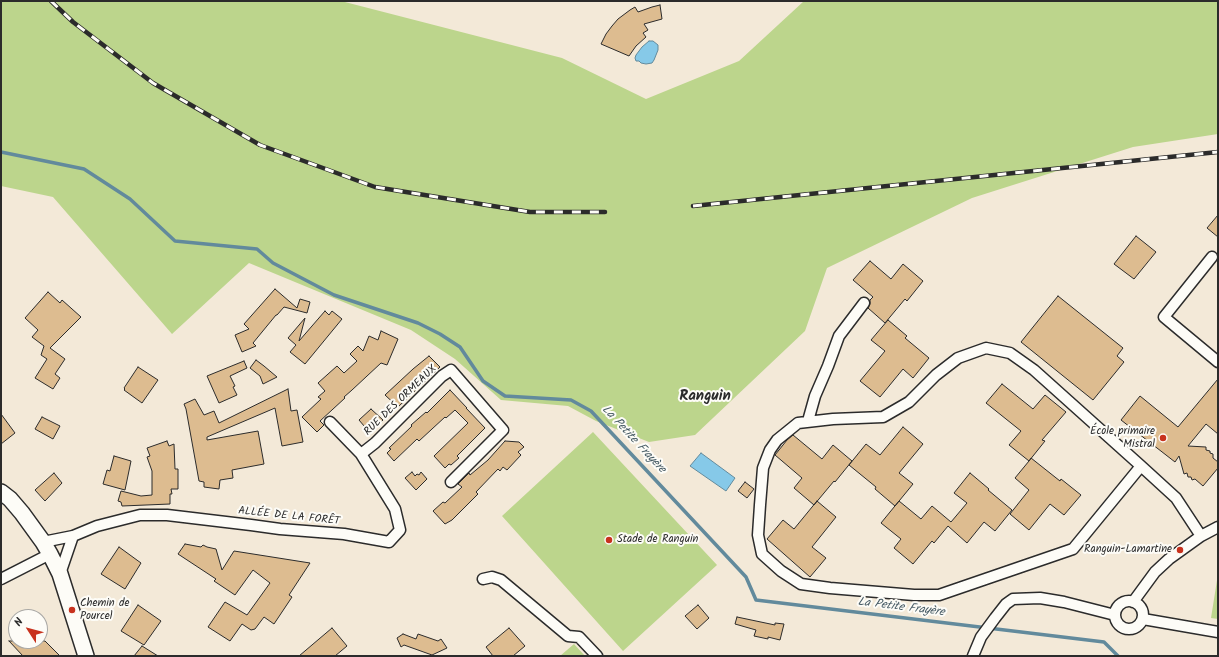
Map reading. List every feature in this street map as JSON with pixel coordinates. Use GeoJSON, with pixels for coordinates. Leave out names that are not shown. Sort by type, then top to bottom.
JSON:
{"type":"FeatureCollection","features":[{"type":"Feature","properties":{"kind":"main road"},"geometry":{"type":"LineString","coordinates":[[1,492],[10,499],[22,513],[47,548],[60,574],[86,656]]}},
{"type":"Feature","properties":{"kind":"street"},"geometry":{"type":"LineString","coordinates":[[1212,257],[1164,317],[1218,362]]}},
{"type":"Feature","properties":{"kind":"street"},"geometry":{"type":"LineString","coordinates":[[808,422],[815,396],[839,336],[864,303]]}},
{"type":"Feature","properties":{"kind":"street"},"geometry":{"type":"LineString","coordinates":[[1141,466],[1073,549],[939,595],[914,595],[801,584],[781,571],[762,554],[758,535],[763,468],[770,450],[777,440],[798,422],[833,419],[883,418],[909,402],[936,375],[958,358],[986,348],[1010,354],[1034,370],[1141,466],[1176,498],[1202,536]]}},
{"type":"Feature","properties":{"kind":"street","name":"RUE DES ORMEAUX"},"geometry":{"type":"LineString","coordinates":[[361,454],[375,443],[442,376],[452,370],[503,430],[451,482]]}},
{"type":"Feature","properties":{"kind":"street","name":"ALLÉE DE LA FORÊT"},"geometry":{"type":"LineString","coordinates":[[1,579],[47,548],[73,536],[97,526],[140,515],[166,514],[280,529],[344,534],[389,542],[400,530],[395,509],[361,454],[330,422]]}},
{"type":"Feature","properties":{"kind":"street"},"geometry":{"type":"LineString","coordinates":[[1133,602],[1155,572],[1169,559],[1202,536],[1218,527]]}},
{"type":"Feature","properties":{"kind":"street"},"geometry":{"type":"LineString","coordinates":[[60,574],[73,536]]}},
{"type":"Feature","properties":{"kind":"street"},"geometry":{"type":"LineString","coordinates":[[483,579],[492,578],[501,580],[568,636],[580,637],[597,656]]}},
{"type":"Feature","properties":{"kind":"street"},"geometry":{"type":"LineString","coordinates":[[973,656],[981,638],[995,618],[1006,604],[1013,599],[1040,598],[1064,602],[1115,615]]}},
{"type":"Feature","properties":{"kind":"street"},"geometry":{"type":"LineString","coordinates":[[1128,601],[1133,602],[1140,606],[1144,615],[1138,627],[1129,630],[1118,624],[1115,615],[1121,604],[1128,601]]}},
{"type":"Feature","properties":{"kind":"street"},"geometry":{"type":"LineString","coordinates":[[1143,619],[1218,632]]}},
{"type":"Feature","properties":{"kind":"green space"},"geometry":{"type":"Polygon","coordinates":[[[1,1],[341,1],[562,58],[646,99],[739,61],[804,1],[1218,1],[1218,134],[1133,147],[972,198],[827,268],[805,331],[695,435],[649,442],[596,421],[568,406],[501,400],[455,359],[411,330],[249,263],[172,334],[53,197],[1,186],[1,1]]]}},
{"type":"Feature","properties":{"kind":"green space","name":"Stade de Ranguin"},"geometry":{"type":"Polygon","coordinates":[[[593,432],[717,565],[623,651],[502,516],[593,432]]]}},
{"type":"Feature","properties":{"kind":"green space"},"geometry":{"type":"Polygon","coordinates":[[[1218,574],[1218,619],[1211,618],[1218,574]]]}},
{"type":"Feature","properties":{"kind":"green space"},"geometry":{"type":"Polygon","coordinates":[[[574,644],[585,656],[560,656],[574,644]]]}},
{"type":"Feature","properties":{"kind":"water"},"geometry":{"type":"Polygon","coordinates":[[[649,41],[653,41],[658,45],[658,50],[654,60],[652,63],[646,64],[636,61],[636,55],[649,41]]]}},
{"type":"Feature","properties":{"kind":"water"},"geometry":{"type":"Polygon","coordinates":[[[701,453],[735,478],[726,491],[690,466],[701,453]]]}},
{"type":"Feature","properties":{"kind":"building"},"geometry":{"type":"Polygon","coordinates":[[[660,5],[662,19],[644,24],[648,30],[643,33],[646,37],[636,46],[629,56],[601,44],[612,26],[618,19],[630,10],[635,7],[638,12],[660,5]]]}},
{"type":"Feature","properties":{"kind":"building"},"geometry":{"type":"Polygon","coordinates":[[[1218,215],[1218,237],[1207,228],[1218,215]]]}},
{"type":"Feature","properties":{"kind":"building"},"geometry":{"type":"Polygon","coordinates":[[[1136,236],[1156,252],[1134,279],[1114,264],[1136,236]]]}},
{"type":"Feature","properties":{"kind":"building"},"geometry":{"type":"Polygon","coordinates":[[[870,261],[891,279],[903,264],[923,281],[907,301],[905,299],[885,323],[868,308],[870,300],[873,297],[853,280],[870,261]]]}},
{"type":"Feature","properties":{"kind":"building"},"geometry":{"type":"Polygon","coordinates":[[[275,289],[297,308],[300,299],[310,302],[307,313],[284,307],[253,343],[256,346],[242,352],[235,335],[249,329],[244,324],[275,289]]]}},
{"type":"Feature","properties":{"kind":"building"},"geometry":{"type":"Polygon","coordinates":[[[48,292],[60,303],[62,300],[81,317],[50,348],[65,359],[55,374],[60,378],[53,389],[35,378],[47,359],[41,355],[44,346],[32,337],[38,330],[25,318],[48,292]]]}},
{"type":"Feature","properties":{"kind":"building"},"geometry":{"type":"Polygon","coordinates":[[[1058,296],[1123,348],[1117,356],[1124,362],[1093,400],[1021,342],[1058,296]]]}},
{"type":"Feature","properties":{"kind":"building"},"geometry":{"type":"Polygon","coordinates":[[[325,311],[329,315],[332,311],[342,319],[305,364],[290,352],[296,345],[288,338],[305,318],[299,341],[325,311]]]}},
{"type":"Feature","properties":{"kind":"building"},"geometry":{"type":"Polygon","coordinates":[[[888,320],[907,336],[905,338],[929,358],[913,378],[903,369],[880,397],[860,381],[885,351],[871,340],[888,320]]]}},
{"type":"Feature","properties":{"kind":"building"},"geometry":{"type":"Polygon","coordinates":[[[381,331],[398,339],[387,365],[381,363],[344,397],[345,398],[320,421],[324,425],[317,432],[302,417],[321,399],[318,397],[325,391],[318,383],[337,366],[344,373],[357,361],[350,354],[358,346],[363,351],[369,336],[378,340],[381,331]]]}},
{"type":"Feature","properties":{"kind":"building"},"geometry":{"type":"Polygon","coordinates":[[[429,356],[440,367],[398,407],[385,395],[429,356]]]}},
{"type":"Feature","properties":{"kind":"building"},"geometry":{"type":"Polygon","coordinates":[[[256,360],[277,377],[263,384],[260,376],[250,368],[256,360]]]}},
{"type":"Feature","properties":{"kind":"building"},"geometry":{"type":"Polygon","coordinates":[[[244,361],[247,368],[230,376],[235,386],[233,387],[237,395],[219,403],[207,376],[244,361]]]}},
{"type":"Feature","properties":{"kind":"building"},"geometry":{"type":"Polygon","coordinates":[[[138,367],[158,380],[142,403],[124,390],[138,367]]]}},
{"type":"Feature","properties":{"kind":"building"},"geometry":{"type":"Polygon","coordinates":[[[1218,379],[1218,434],[1206,424],[1188,446],[1206,447],[1206,450],[1213,454],[1213,458],[1218,462],[1218,468],[1203,486],[1195,479],[1192,480],[1191,477],[1188,477],[1187,473],[1184,474],[1179,456],[1175,462],[1121,420],[1140,396],[1178,427],[1218,379]]]}},
{"type":"Feature","properties":{"kind":"building"},"geometry":{"type":"Polygon","coordinates":[[[1002,384],[1033,409],[1045,395],[1066,412],[1042,440],[1045,441],[1031,458],[1060,481],[1061,479],[1081,495],[1064,515],[1050,504],[1029,530],[1010,514],[1029,490],[1015,478],[1029,461],[1009,445],[1021,431],[986,403],[1002,384]]]}},
{"type":"Feature","properties":{"kind":"building"},"geometry":{"type":"Polygon","coordinates":[[[288,389],[291,411],[297,410],[303,442],[282,446],[275,408],[207,437],[207,440],[258,431],[264,464],[232,470],[233,478],[220,480],[219,489],[204,487],[204,482],[199,481],[184,404],[195,399],[204,415],[214,411],[219,423],[288,389]]]}},
{"type":"Feature","properties":{"kind":"building"},"geometry":{"type":"Polygon","coordinates":[[[450,390],[485,428],[457,456],[459,458],[445,468],[434,456],[468,423],[455,410],[446,418],[445,417],[419,441],[417,439],[394,461],[387,453],[391,449],[389,448],[412,426],[411,425],[426,412],[427,413],[450,390]]]}},
{"type":"Feature","properties":{"kind":"building"},"geometry":{"type":"Polygon","coordinates":[[[371,409],[383,420],[370,433],[359,420],[371,409]]]}},
{"type":"Feature","properties":{"kind":"building"},"geometry":{"type":"Polygon","coordinates":[[[1,414],[15,433],[1,444],[1,414]]]}},
{"type":"Feature","properties":{"kind":"building"},"geometry":{"type":"Polygon","coordinates":[[[42,417],[60,426],[53,439],[35,429],[42,417]]]}},
{"type":"Feature","properties":{"kind":"building"},"geometry":{"type":"Polygon","coordinates":[[[903,427],[923,444],[899,473],[913,484],[895,506],[875,489],[876,487],[849,465],[866,444],[880,455],[903,427]]]}},
{"type":"Feature","properties":{"kind":"building"},"geometry":{"type":"Polygon","coordinates":[[[793,435],[822,459],[833,445],[852,461],[814,505],[794,488],[802,478],[775,455],[793,435]]]}},
{"type":"Feature","properties":{"kind":"building"},"geometry":{"type":"Polygon","coordinates":[[[167,441],[169,446],[174,444],[175,469],[178,469],[178,489],[171,489],[172,494],[170,494],[170,504],[122,506],[121,502],[118,501],[121,491],[141,496],[152,495],[152,471],[147,457],[150,456],[147,448],[167,441]]]}},
{"type":"Feature","properties":{"kind":"building"},"geometry":{"type":"Polygon","coordinates":[[[505,441],[519,442],[524,447],[518,452],[521,455],[507,470],[503,467],[500,471],[498,469],[476,492],[478,494],[452,520],[445,524],[433,511],[443,502],[445,503],[462,487],[458,484],[469,473],[470,475],[488,460],[505,441]]]}},
{"type":"Feature","properties":{"kind":"building"},"geometry":{"type":"Polygon","coordinates":[[[114,456],[131,461],[125,490],[103,484],[107,470],[110,471],[114,456]]]}},
{"type":"Feature","properties":{"kind":"building"},"geometry":{"type":"Polygon","coordinates":[[[412,472],[415,476],[417,474],[419,475],[421,472],[427,479],[416,490],[405,478],[412,472]]]}},
{"type":"Feature","properties":{"kind":"building"},"geometry":{"type":"Polygon","coordinates":[[[54,473],[62,483],[45,501],[35,490],[54,473]]]}},
{"type":"Feature","properties":{"kind":"building"},"geometry":{"type":"Polygon","coordinates":[[[970,473],[1012,510],[995,531],[984,522],[967,543],[948,526],[934,543],[932,541],[913,564],[894,548],[901,539],[881,523],[899,501],[921,519],[932,506],[951,522],[967,503],[954,493],[970,473]]]}},
{"type":"Feature","properties":{"kind":"building"},"geometry":{"type":"Polygon","coordinates":[[[745,482],[754,489],[747,498],[738,491],[745,482]]]}},
{"type":"Feature","properties":{"kind":"building"},"geometry":{"type":"Polygon","coordinates":[[[817,501],[836,517],[812,547],[826,558],[810,577],[767,539],[783,520],[794,529],[817,501]]]}},
{"type":"Feature","properties":{"kind":"building"},"geometry":{"type":"Polygon","coordinates":[[[185,544],[201,547],[203,545],[216,549],[222,570],[234,551],[310,563],[289,595],[292,597],[274,624],[264,617],[255,629],[251,630],[242,624],[230,641],[208,627],[225,602],[247,615],[270,583],[253,570],[235,595],[214,581],[216,579],[178,554],[185,544]]]}},
{"type":"Feature","properties":{"kind":"building"},"geometry":{"type":"Polygon","coordinates":[[[119,547],[141,563],[125,589],[101,574],[119,547]]]}},
{"type":"Feature","properties":{"kind":"building"},"geometry":{"type":"Polygon","coordinates":[[[138,605],[161,621],[144,645],[121,631],[138,605]]]}},
{"type":"Feature","properties":{"kind":"building"},"geometry":{"type":"Polygon","coordinates":[[[698,605],[709,618],[697,629],[685,616],[698,605]]]}},
{"type":"Feature","properties":{"kind":"building"},"geometry":{"type":"Polygon","coordinates":[[[737,617],[775,625],[775,623],[784,624],[780,640],[754,636],[756,630],[735,624],[737,617]]]}},
{"type":"Feature","properties":{"kind":"building"},"geometry":{"type":"Polygon","coordinates":[[[332,628],[347,646],[335,656],[299,656],[332,628]]]}},
{"type":"Feature","properties":{"kind":"building"},"geometry":{"type":"Polygon","coordinates":[[[509,628],[525,646],[513,656],[493,656],[486,647],[509,628]]]}},
{"type":"Feature","properties":{"kind":"building"},"geometry":{"type":"Polygon","coordinates":[[[403,634],[416,639],[418,634],[438,641],[441,639],[447,648],[432,655],[404,645],[401,647],[397,638],[403,634]]]}},
{"type":"Feature","properties":{"kind":"building"},"geometry":{"type":"Polygon","coordinates":[[[48,644],[60,656],[23,656],[16,649],[48,649],[48,644]]]}},
{"type":"Feature","properties":{"kind":"building"},"geometry":{"type":"Polygon","coordinates":[[[142,646],[158,656],[134,656],[142,646]]]}},
{"type":"Feature","properties":{"kind":"waterway","name":"La Petite Frayère"},"geometry":{"type":"LineString","coordinates":[[1,152],[84,169],[130,199],[175,241],[257,249],[273,263],[334,295],[418,323],[440,334],[460,347],[483,381],[505,396],[571,400],[591,411],[746,577],[756,600],[1104,642],[1118,656]]}},
{"type":"Feature","properties":{"kind":"railway"},"geometry":{"type":"LineString","coordinates":[[51,1],[73,22],[153,83],[260,145],[375,187],[530,212],[605,212]]}},
{"type":"Feature","properties":{"kind":"railway"},"geometry":{"type":"LineString","coordinates":[[693,206],[1218,152]]}},
{"type":"Feature","properties":{"kind":"place","name":"École primaire Mistral"},"geometry":{"type":"Point","coordinates":[1163,438]}},
{"type":"Feature","properties":{"kind":"place","name":"Stade de Ranguin"},"geometry":{"type":"Point","coordinates":[609,540]}},
{"type":"Feature","properties":{"kind":"place","name":"Ranguin-Lamartine"},"geometry":{"type":"Point","coordinates":[1180,550]}},
{"type":"Feature","properties":{"kind":"place","name":"Chemin de Pourcel"},"geometry":{"type":"Point","coordinates":[72,610]}},
{"type":"Feature","properties":{"kind":"district","name":"Ranguin"},"geometry":{"type":"Point","coordinates":[705,397]}}]}
